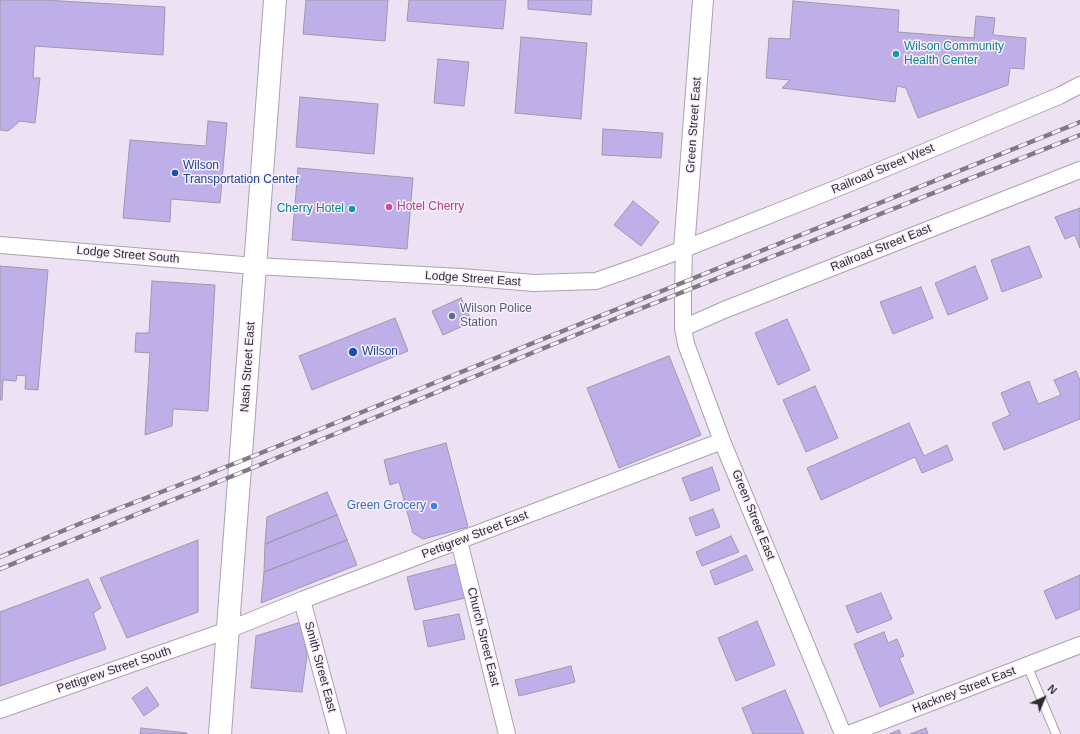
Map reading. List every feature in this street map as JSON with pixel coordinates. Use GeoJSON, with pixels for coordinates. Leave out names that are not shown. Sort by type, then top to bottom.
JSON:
{"type":"FeatureCollection","features":[{"type":"Feature","properties":{"kind":"main road","name":"Nash Street East"},"geometry":{"type":"LineString","coordinates":[[220,734],[275,0]]}},
{"type":"Feature","properties":{"kind":"street","name":"Green Street East"},"geometry":{"type":"LineString","coordinates":[[702,0],[684,249],[683,328],[686,344],[722,441],[843,734]]}},
{"type":"Feature","properties":{"kind":"street","name":"Railroad Street West"},"geometry":{"type":"LineString","coordinates":[[684,249],[845,185],[1059,96],[1080,85]]}},
{"type":"Feature","properties":{"kind":"street","name":"Railroad Street East"},"geometry":{"type":"LineString","coordinates":[[683,328],[724,310],[1080,170]]}},
{"type":"Feature","properties":{"kind":"street","name":"Lodge Street South"},"geometry":{"type":"LineString","coordinates":[[0,245],[255,266]]}},
{"type":"Feature","properties":{"kind":"street","name":"Lodge Street East"},"geometry":{"type":"LineString","coordinates":[[255,266],[461,277],[534,283],[596,280],[684,249]]}},
{"type":"Feature","properties":{"kind":"street","name":"Pettigrew Street East"},"geometry":{"type":"LineString","coordinates":[[228,630],[302,600],[722,441]]}},
{"type":"Feature","properties":{"kind":"street","name":"Church Street East"},"geometry":{"type":"LineString","coordinates":[[459,541],[507,734]]}},
{"type":"Feature","properties":{"kind":"street","name":"Smith Street East"},"geometry":{"type":"LineString","coordinates":[[302,600],[338,734]]}},
{"type":"Feature","properties":{"kind":"street","name":"Pettigrew Street South"},"geometry":{"type":"LineString","coordinates":[[0,710],[228,630]]}},
{"type":"Feature","properties":{"kind":"street","name":"Hackney Street East"},"geometry":{"type":"LineString","coordinates":[[849,734],[1080,645]]}},
{"type":"Feature","properties":{"kind":"lane"},"geometry":{"type":"LineString","coordinates":[[1027,665],[1056,734]]}},
{"type":"Feature","properties":{"kind":"building"},"geometry":{"type":"Polygon","coordinates":[[[0,0],[44,0],[165,7],[163,55],[35,46],[33,78],[40,78],[35,123],[20,121],[8,131],[0,130],[0,0]]]}},
{"type":"Feature","properties":{"kind":"building"},"geometry":{"type":"Polygon","coordinates":[[[306,0],[388,0],[385,41],[303,34],[306,0]]]}},
{"type":"Feature","properties":{"kind":"building"},"geometry":{"type":"Polygon","coordinates":[[[409,0],[506,0],[503,29],[407,21],[409,0]]]}},
{"type":"Feature","properties":{"kind":"building"},"geometry":{"type":"Polygon","coordinates":[[[528,0],[592,0],[591,15],[528,9],[528,0]]]}},
{"type":"Feature","properties":{"kind":"building","name":"Wilson Community Health Center"},"geometry":{"type":"Polygon","coordinates":[[[793,1],[899,10],[898,32],[974,38],[976,16],[995,18],[993,35],[1026,38],[1024,69],[1010,68],[1008,85],[918,118],[906,88],[897,86],[895,102],[782,88],[790,80],[766,78],[769,38],[790,39],[793,1]]]}},
{"type":"Feature","properties":{"kind":"building"},"geometry":{"type":"Polygon","coordinates":[[[521,37],[587,43],[581,119],[515,113],[521,37]]]}},
{"type":"Feature","properties":{"kind":"building"},"geometry":{"type":"Polygon","coordinates":[[[438,59],[469,62],[464,106],[434,103],[438,59]]]}},
{"type":"Feature","properties":{"kind":"building"},"geometry":{"type":"Polygon","coordinates":[[[300,97],[378,104],[374,154],[296,147],[300,97]]]}},
{"type":"Feature","properties":{"kind":"building","name":"Wilson Transportation Center"},"geometry":{"type":"Polygon","coordinates":[[[208,121],[227,123],[220,203],[171,199],[170,222],[123,218],[130,140],[206,146],[208,121]]]}},
{"type":"Feature","properties":{"kind":"building"},"geometry":{"type":"Polygon","coordinates":[[[603,129],[663,133],[661,158],[602,155],[603,129]]]}},
{"type":"Feature","properties":{"kind":"building","name":"Cherry Hotel"},"geometry":{"type":"Polygon","coordinates":[[[298,168],[413,178],[407,249],[292,240],[298,168]]]}},
{"type":"Feature","properties":{"kind":"building"},"geometry":{"type":"Polygon","coordinates":[[[633,201],[659,222],[641,246],[614,225],[633,201]]]}},
{"type":"Feature","properties":{"kind":"building"},"geometry":{"type":"Polygon","coordinates":[[[1080,208],[1080,248],[1075,235],[1065,239],[1055,217],[1080,208]]]}},
{"type":"Feature","properties":{"kind":"building"},"geometry":{"type":"Polygon","coordinates":[[[1029,246],[1042,277],[1002,292],[991,260],[1029,246]]]}},
{"type":"Feature","properties":{"kind":"building"},"geometry":{"type":"Polygon","coordinates":[[[0,266],[48,270],[38,390],[25,389],[26,376],[17,375],[16,381],[3,380],[2,400],[0,400],[0,266]]]}},
{"type":"Feature","properties":{"kind":"building"},"geometry":{"type":"Polygon","coordinates":[[[975,266],[988,299],[948,315],[935,283],[975,266]]]}},
{"type":"Feature","properties":{"kind":"building"},"geometry":{"type":"Polygon","coordinates":[[[152,281],[215,285],[208,411],[173,409],[172,426],[145,435],[150,353],[135,352],[136,333],[149,333],[152,281]]]}},
{"type":"Feature","properties":{"kind":"building"},"geometry":{"type":"Polygon","coordinates":[[[921,287],[933,318],[893,334],[880,302],[921,287]]]}},
{"type":"Feature","properties":{"kind":"building","name":"Wilson Police Station"},"geometry":{"type":"Polygon","coordinates":[[[461,298],[472,322],[443,335],[432,311],[461,298]]]}},
{"type":"Feature","properties":{"kind":"building"},"geometry":{"type":"Polygon","coordinates":[[[395,318],[408,351],[312,390],[299,356],[395,318]]]}},
{"type":"Feature","properties":{"kind":"building"},"geometry":{"type":"Polygon","coordinates":[[[787,319],[810,370],[778,385],[755,333],[787,319]]]}},
{"type":"Feature","properties":{"kind":"building"},"geometry":{"type":"Polygon","coordinates":[[[669,356],[701,435],[619,468],[587,388],[669,356]]]}},
{"type":"Feature","properties":{"kind":"building"},"geometry":{"type":"Polygon","coordinates":[[[1076,371],[1080,380],[1080,419],[1004,450],[992,423],[1010,415],[1001,393],[1029,381],[1038,404],[1061,395],[1054,380],[1076,371]]]}},
{"type":"Feature","properties":{"kind":"building"},"geometry":{"type":"Polygon","coordinates":[[[815,386],[838,438],[806,452],[783,400],[815,386]]]}},
{"type":"Feature","properties":{"kind":"building"},"geometry":{"type":"Polygon","coordinates":[[[909,423],[924,456],[947,445],[953,460],[922,473],[915,457],[821,500],[807,468],[909,423]]]}},
{"type":"Feature","properties":{"kind":"building","name":"Green Grocery"},"geometry":{"type":"Polygon","coordinates":[[[446,443],[468,527],[423,539],[413,533],[399,482],[390,485],[384,460],[446,443]]]}},
{"type":"Feature","properties":{"kind":"building"},"geometry":{"type":"Polygon","coordinates":[[[712,467],[720,490],[691,501],[682,478],[712,467]]]}},
{"type":"Feature","properties":{"kind":"building"},"geometry":{"type":"Polygon","coordinates":[[[327,492],[337,515],[265,544],[267,517],[327,492]]]}},
{"type":"Feature","properties":{"kind":"building"},"geometry":{"type":"Polygon","coordinates":[[[713,509],[720,527],[696,536],[689,518],[713,509]]]}},
{"type":"Feature","properties":{"kind":"building"},"geometry":{"type":"Polygon","coordinates":[[[337,515],[347,540],[264,572],[265,544],[337,515]]]}},
{"type":"Feature","properties":{"kind":"building"},"geometry":{"type":"Polygon","coordinates":[[[731,536],[739,552],[702,566],[696,552],[731,536]]]}},
{"type":"Feature","properties":{"kind":"building"},"geometry":{"type":"Polygon","coordinates":[[[198,540],[198,612],[127,638],[100,578],[198,540]]]}},
{"type":"Feature","properties":{"kind":"building"},"geometry":{"type":"Polygon","coordinates":[[[347,540],[357,565],[261,603],[264,572],[347,540]]]}},
{"type":"Feature","properties":{"kind":"building"},"geometry":{"type":"Polygon","coordinates":[[[746,555],[753,570],[715,585],[710,571],[746,555]]]}},
{"type":"Feature","properties":{"kind":"building"},"geometry":{"type":"Polygon","coordinates":[[[456,564],[465,598],[415,610],[407,577],[456,564]]]}},
{"type":"Feature","properties":{"kind":"building"},"geometry":{"type":"Polygon","coordinates":[[[1080,575],[1080,609],[1056,619],[1044,591],[1080,575]]]}},
{"type":"Feature","properties":{"kind":"building"},"geometry":{"type":"Polygon","coordinates":[[[88,579],[101,608],[93,613],[106,649],[0,686],[0,612],[88,579]]]}},
{"type":"Feature","properties":{"kind":"building"},"geometry":{"type":"Polygon","coordinates":[[[881,593],[892,619],[857,633],[846,606],[881,593]]]}},
{"type":"Feature","properties":{"kind":"building"},"geometry":{"type":"Polygon","coordinates":[[[459,614],[465,639],[428,647],[423,621],[459,614]]]}},
{"type":"Feature","properties":{"kind":"building"},"geometry":{"type":"Polygon","coordinates":[[[757,621],[775,665],[736,681],[718,638],[757,621]]]}},
{"type":"Feature","properties":{"kind":"building"},"geometry":{"type":"Polygon","coordinates":[[[301,622],[307,655],[302,692],[251,688],[256,636],[301,622]]]}},
{"type":"Feature","properties":{"kind":"building"},"geometry":{"type":"Polygon","coordinates":[[[884,632],[888,643],[897,639],[904,656],[899,658],[914,693],[880,707],[854,644],[884,632]]]}},
{"type":"Feature","properties":{"kind":"building"},"geometry":{"type":"Polygon","coordinates":[[[571,666],[575,682],[519,696],[515,680],[571,666]]]}},
{"type":"Feature","properties":{"kind":"building"},"geometry":{"type":"Polygon","coordinates":[[[147,687],[159,705],[144,716],[132,698],[147,687]]]}},
{"type":"Feature","properties":{"kind":"building"},"geometry":{"type":"Polygon","coordinates":[[[785,690],[804,734],[753,734],[742,708],[785,690]]]}},
{"type":"Feature","properties":{"kind":"building"},"geometry":{"type":"Polygon","coordinates":[[[141,728],[187,733],[187,734],[140,734],[141,728]]]}},
{"type":"Feature","properties":{"kind":"building"},"geometry":{"type":"Polygon","coordinates":[[[926,728],[928,734],[910,734],[926,728]]]}},
{"type":"Feature","properties":{"kind":"building"},"geometry":{"type":"Polygon","coordinates":[[[899,730],[901,734],[889,734],[899,730]]]}},
{"type":"Feature","properties":{"kind":"railway"},"geometry":{"type":"LineString","coordinates":[[0,557],[1080,122]]}},
{"type":"Feature","properties":{"kind":"railway"},"geometry":{"type":"LineString","coordinates":[[0,569],[240,473],[622,316],[1080,135]]}},
{"type":"Feature","properties":{"kind":"place","name":"Wilson Community Health Center"},"geometry":{"type":"Point","coordinates":[896,54]}},
{"type":"Feature","properties":{"kind":"place","name":"Wilson Transportation Center"},"geometry":{"type":"Point","coordinates":[175,173]}},
{"type":"Feature","properties":{"kind":"place","name":"Hotel Cherry"},"geometry":{"type":"Point","coordinates":[389,207]}},
{"type":"Feature","properties":{"kind":"place","name":"Cherry Hotel"},"geometry":{"type":"Point","coordinates":[352,209]}},
{"type":"Feature","properties":{"kind":"place","name":"Wilson Police Station"},"geometry":{"type":"Point","coordinates":[452,316]}},
{"type":"Feature","properties":{"kind":"place","name":"Wilson"},"geometry":{"type":"Point","coordinates":[353,352]}},
{"type":"Feature","properties":{"kind":"place","name":"Green Grocery"},"geometry":{"type":"Point","coordinates":[434,506]}}]}
